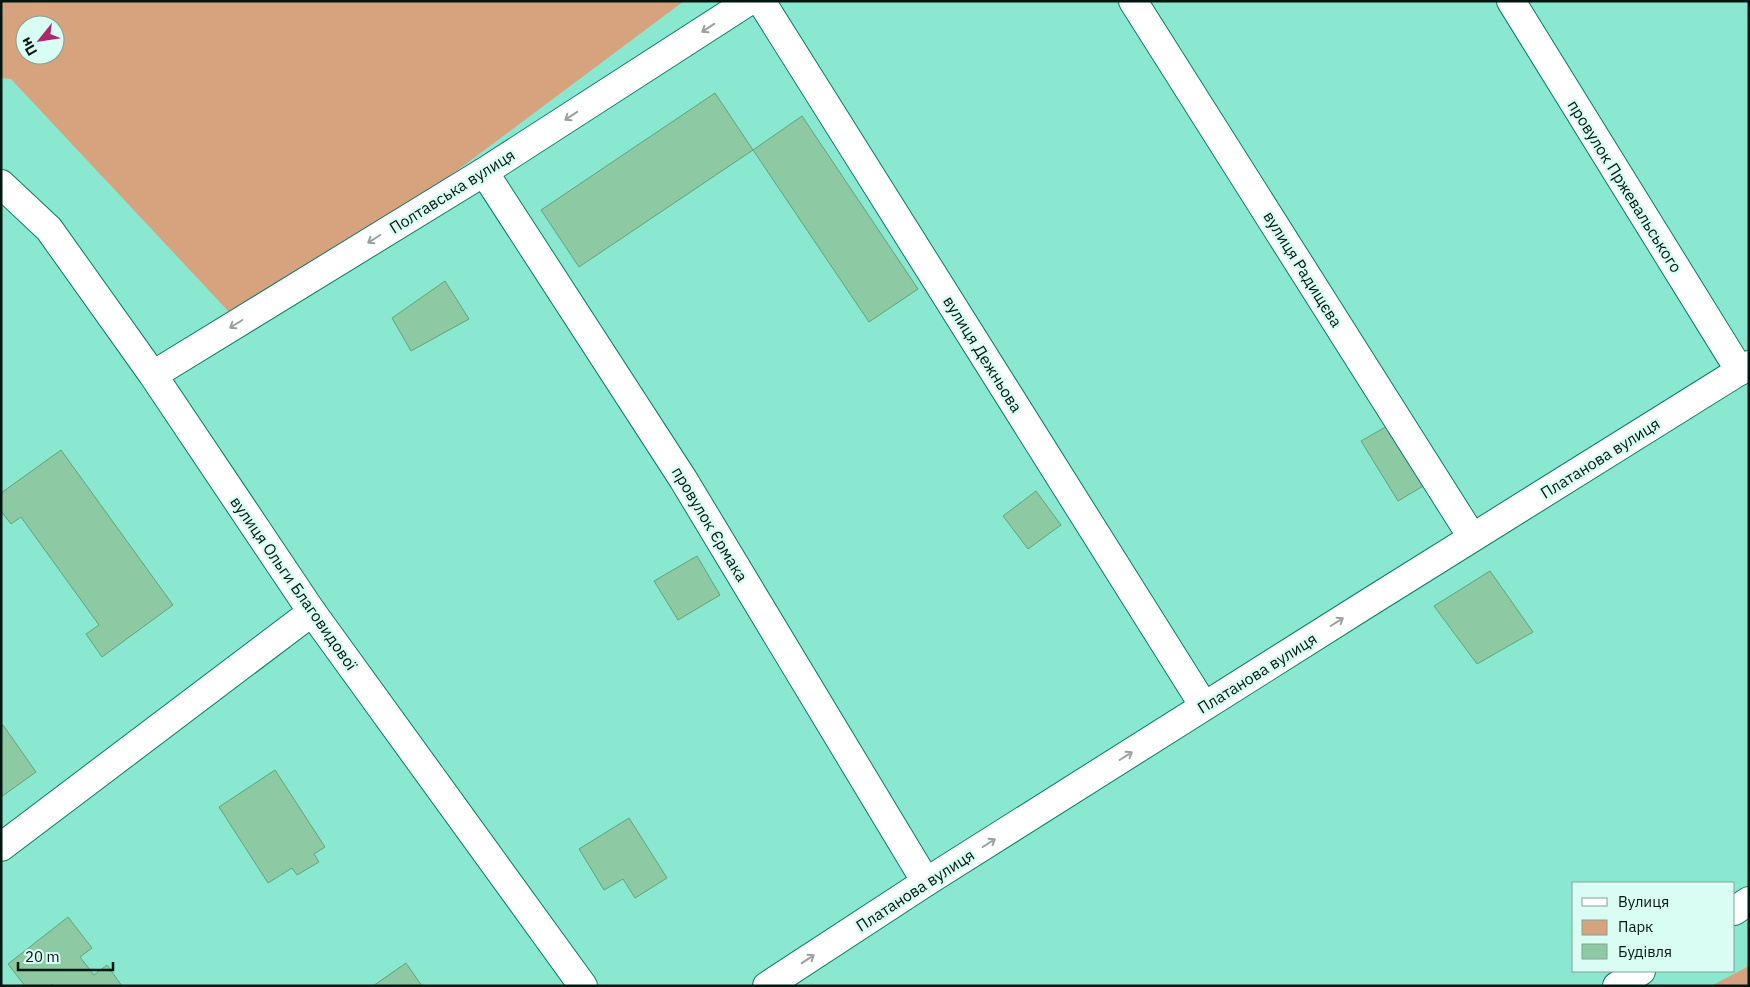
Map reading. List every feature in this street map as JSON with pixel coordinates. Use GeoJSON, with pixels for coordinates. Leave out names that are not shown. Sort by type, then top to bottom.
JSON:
{"type":"FeatureCollection","features":[{"type":"Feature","properties":{"kind":"street","name":"Полтавська вулиця"},"geometry":{"type":"LineString","coordinates":[[153,375],[484,172],[748,1]]}},
{"type":"Feature","properties":{"kind":"street","name":"вулиця Дежньова"},"geometry":{"type":"LineString","coordinates":[[762,1],[1204,706]]}},
{"type":"Feature","properties":{"kind":"street","name":"вулиця Радищєва"},"geometry":{"type":"LineString","coordinates":[[1133,1],[1472,537]]}},
{"type":"Feature","properties":{"kind":"street","name":"провулок Пржевальського"},"geometry":{"type":"LineString","coordinates":[[1510,1],[1744,368]]}},
{"type":"Feature","properties":{"kind":"street","name":"провулок Єрмака"},"geometry":{"type":"LineString","coordinates":[[484,172],[683,479],[926,882]]}},
{"type":"Feature","properties":{"kind":"street","name":"вулиця Ольги Благовидової"},"geometry":{"type":"LineString","coordinates":[[1,184],[49,229],[153,375],[312,612],[584,986]]}},
{"type":"Feature","properties":{"kind":"street","name":"Платанова вулиця"},"geometry":{"type":"LineString","coordinates":[[768,986],[926,882],[1472,537],[1744,368]]}},
{"type":"Feature","properties":{"kind":"street"},"geometry":{"type":"LineString","coordinates":[[1,846],[312,612]]}},
{"type":"Feature","properties":{"kind":"street"},"geometry":{"type":"LineString","coordinates":[[1735,910],[1749,901]]}},
{"type":"Feature","properties":{"kind":"street"},"geometry":{"type":"LineString","coordinates":[[1617,986],[1639,972]]}},
{"type":"Feature","properties":{"kind":"green space"},"geometry":{"type":"Polygon","coordinates":[[[1,1],[684,1],[245,329],[11,79],[1,78],[1,1]]]}},
{"type":"Feature","properties":{"kind":"green space"},"geometry":{"type":"Polygon","coordinates":[[[1749,966],[1749,986],[1711,986],[1749,966]]]}},
{"type":"Feature","properties":{"kind":"building"},"geometry":{"type":"Polygon","coordinates":[[[715,93],[753,150],[579,267],[541,210],[715,93]]]}},
{"type":"Feature","properties":{"kind":"building"},"geometry":{"type":"Polygon","coordinates":[[[802,116],[918,289],[869,322],[753,150],[802,116]]]}},
{"type":"Feature","properties":{"kind":"building"},"geometry":{"type":"Polygon","coordinates":[[[445,281],[469,319],[411,351],[392,318],[445,281]]]}},
{"type":"Feature","properties":{"kind":"building"},"geometry":{"type":"Polygon","coordinates":[[[1389,425],[1425,485],[1398,501],[1361,441],[1389,425]]]}},
{"type":"Feature","properties":{"kind":"building"},"geometry":{"type":"Polygon","coordinates":[[[61,450],[173,605],[102,657],[86,634],[99,625],[21,517],[11,524],[1,511],[1,493],[61,450]]]}},
{"type":"Feature","properties":{"kind":"building"},"geometry":{"type":"Polygon","coordinates":[[[1036,491],[1061,525],[1028,549],[1003,516],[1036,491]]]}},
{"type":"Feature","properties":{"kind":"building"},"geometry":{"type":"Polygon","coordinates":[[[697,556],[720,595],[678,620],[654,581],[697,556]]]}},
{"type":"Feature","properties":{"kind":"building"},"geometry":{"type":"Polygon","coordinates":[[[1490,571],[1533,632],[1477,664],[1434,606],[1490,571]]]}},
{"type":"Feature","properties":{"kind":"building"},"geometry":{"type":"Polygon","coordinates":[[[3,725],[36,772],[1,797],[1,726],[3,725]]]}},
{"type":"Feature","properties":{"kind":"building"},"geometry":{"type":"Polygon","coordinates":[[[275,770],[325,847],[314,854],[319,862],[297,875],[292,868],[268,883],[219,807],[275,770]]]}},
{"type":"Feature","properties":{"kind":"building"},"geometry":{"type":"Polygon","coordinates":[[[629,818],[667,878],[635,898],[623,879],[604,890],[579,849],[629,818]]]}},
{"type":"Feature","properties":{"kind":"building"},"geometry":{"type":"Polygon","coordinates":[[[68,917],[92,948],[80,957],[94,975],[107,965],[122,986],[54,986],[52,984],[50,986],[25,986],[8,964],[68,917]]]}},
{"type":"Feature","properties":{"kind":"building"},"geometry":{"type":"Polygon","coordinates":[[[406,963],[422,986],[373,986],[406,963]]]}}]}
